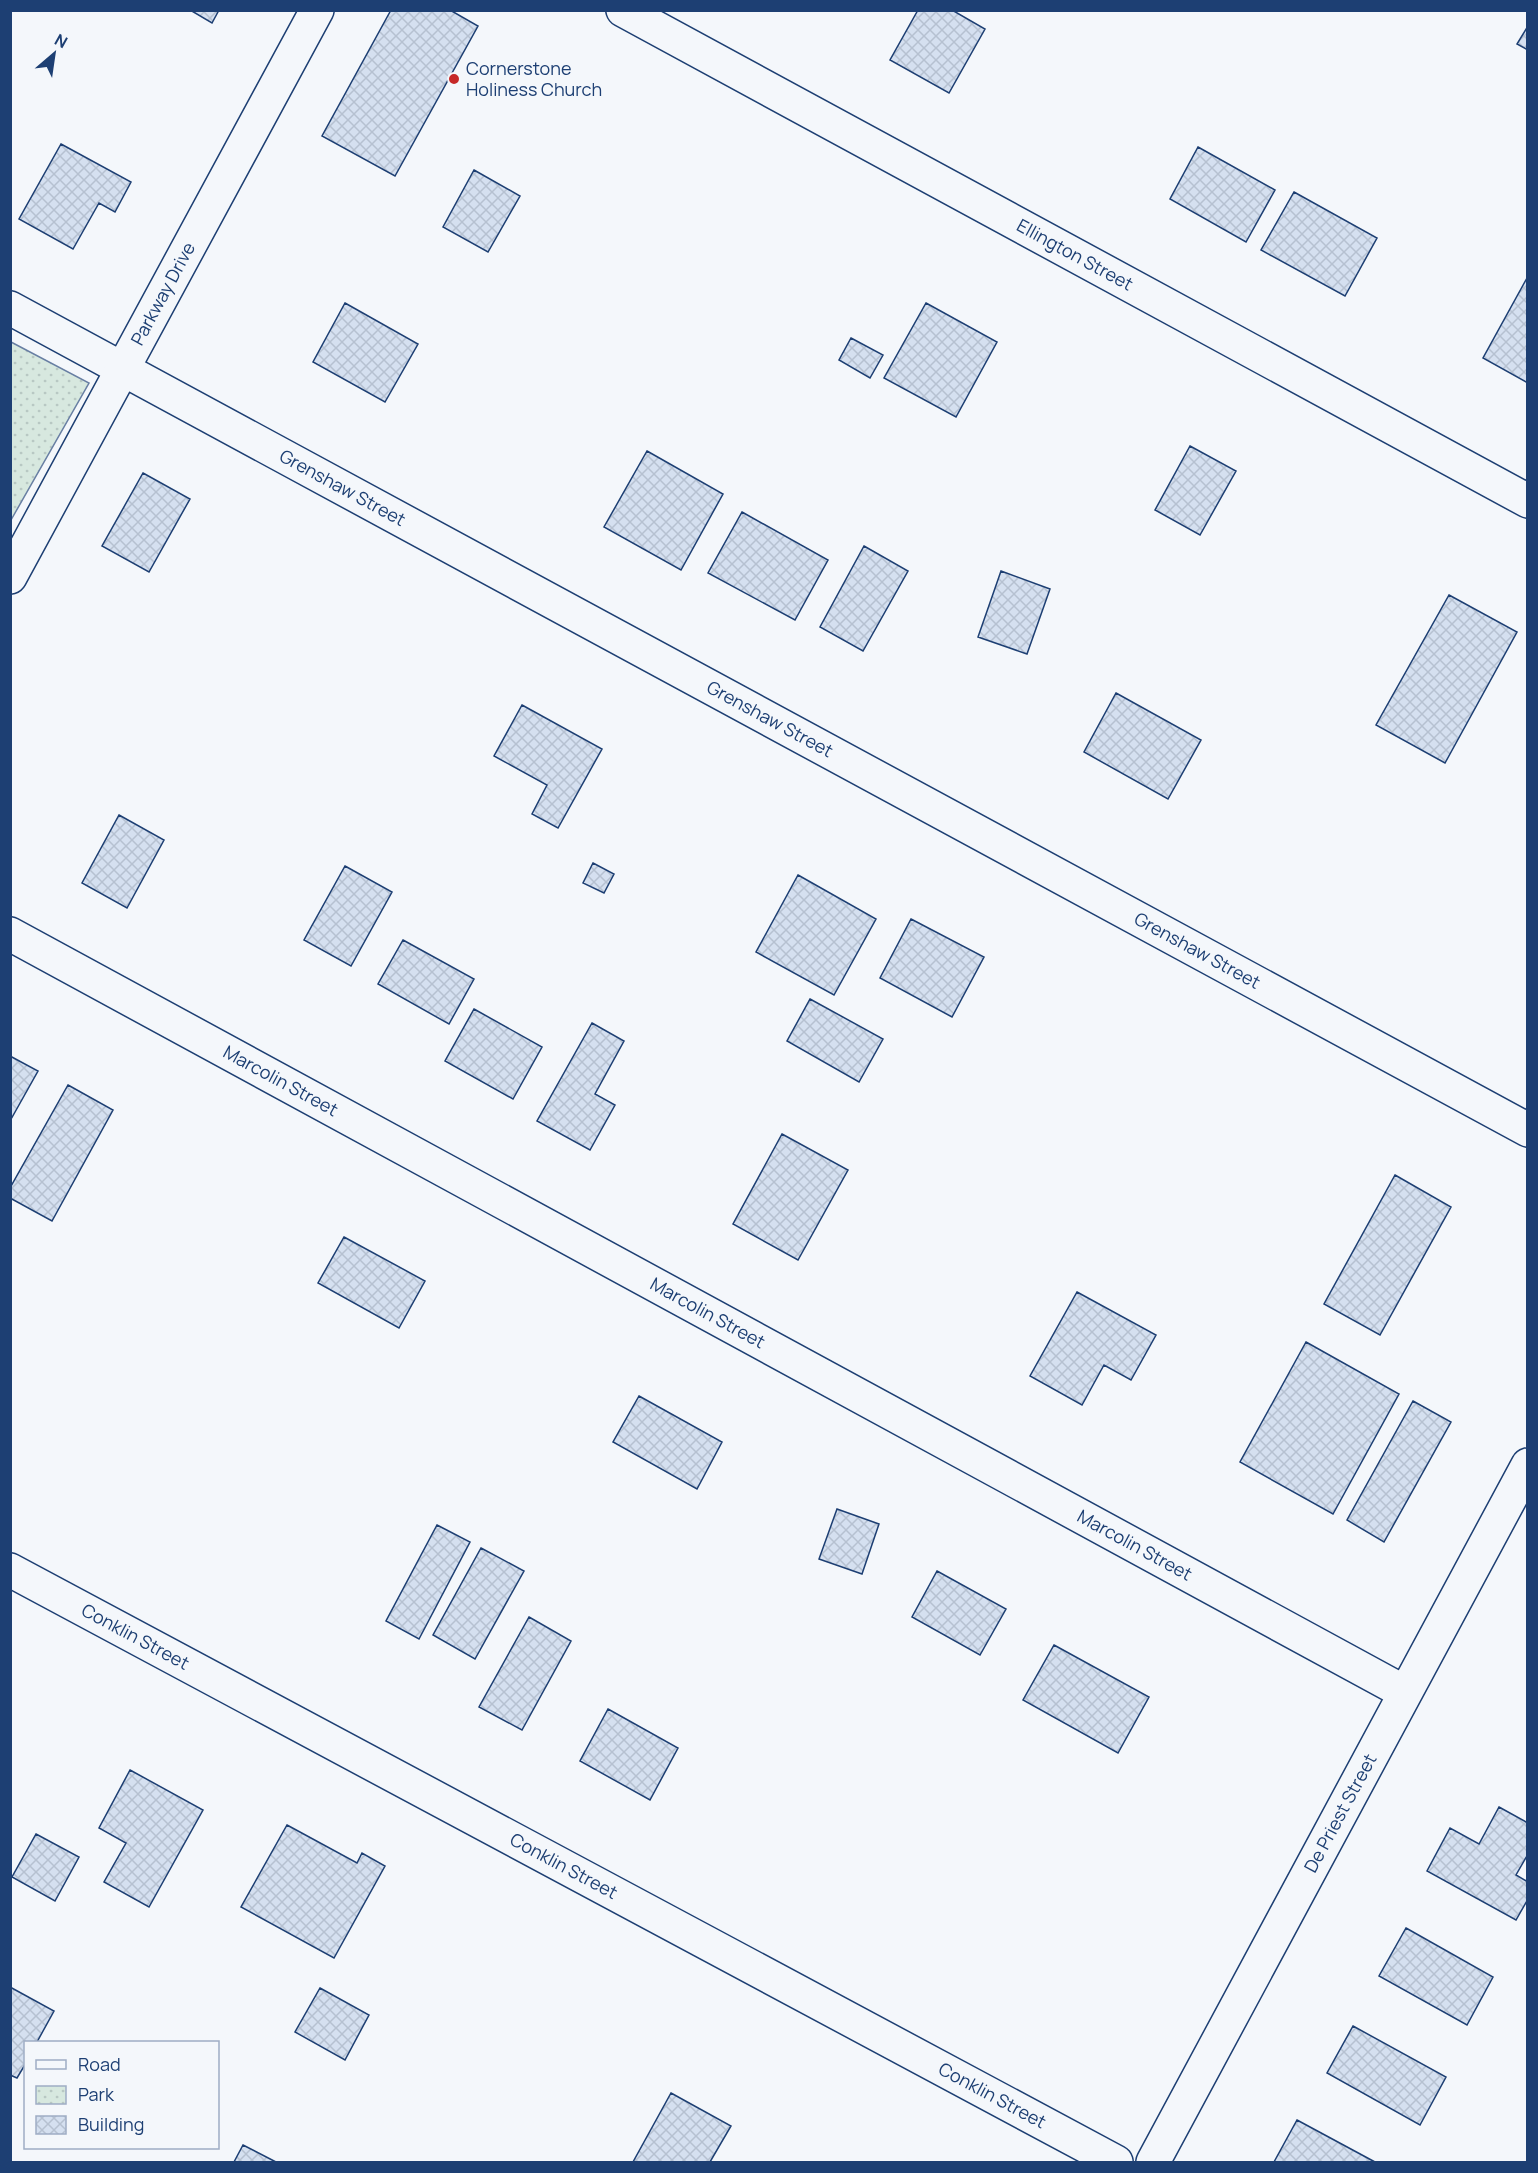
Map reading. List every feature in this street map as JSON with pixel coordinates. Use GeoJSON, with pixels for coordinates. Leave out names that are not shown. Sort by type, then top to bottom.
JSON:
{"type":"FeatureCollection","features":[{"type":"Feature","properties":{"kind":"street","name":"Parkway Drive"},"geometry":{"type":"LineString","coordinates":[[10,577],[317,10]]}},
{"type":"Feature","properties":{"kind":"street","name":"Ellington Street"},"geometry":{"type":"LineString","coordinates":[[623,10],[1527,501]]}},
{"type":"Feature","properties":{"kind":"street","name":"Grenshaw Street"},"geometry":{"type":"LineString","coordinates":[[10,309],[1527,1130]]}},
{"type":"Feature","properties":{"kind":"street","name":"Marcolin Street"},"geometry":{"type":"LineString","coordinates":[[10,934],[1404,1692]]}},
{"type":"Feature","properties":{"kind":"street","name":"De Priest Street"},"geometry":{"type":"LineString","coordinates":[[1153,2163],[1527,1465]]}},
{"type":"Feature","properties":{"kind":"street","name":"Conklin Street"},"geometry":{"type":"LineString","coordinates":[[10,1570],[1116,2163]]}},
{"type":"Feature","properties":{"kind":"green space"},"geometry":{"type":"Polygon","coordinates":[[[11,342],[89,383],[11,520],[11,342]]]}},
{"type":"Feature","properties":{"kind":"building"},"geometry":{"type":"Polygon","coordinates":[[[190,10],[219,10],[212,23],[190,10]]]}},
{"type":"Feature","properties":{"kind":"building"},"geometry":{"type":"Polygon","coordinates":[[[391,10],[450,10],[478,26],[395,176],[322,136],[391,10]]]}},
{"type":"Feature","properties":{"kind":"building"},"geometry":{"type":"Polygon","coordinates":[[[918,10],[952,10],[985,29],[949,93],[890,60],[918,10]]]}},
{"type":"Feature","properties":{"kind":"building"},"geometry":{"type":"Polygon","coordinates":[[[1528,26],[1528,50],[1517,44],[1528,26]]]}},
{"type":"Feature","properties":{"kind":"building"},"geometry":{"type":"Polygon","coordinates":[[[61,144],[131,182],[115,212],[99,203],[73,249],[19,219],[61,144]]]}},
{"type":"Feature","properties":{"kind":"building"},"geometry":{"type":"Polygon","coordinates":[[[1198,147],[1275,190],[1246,242],[1170,199],[1198,147]]]}},
{"type":"Feature","properties":{"kind":"building"},"geometry":{"type":"Polygon","coordinates":[[[474,170],[520,196],[488,252],[443,227],[474,170]]]}},
{"type":"Feature","properties":{"kind":"building"},"geometry":{"type":"Polygon","coordinates":[[[1294,192],[1377,238],[1345,296],[1261,250],[1294,192]]]}},
{"type":"Feature","properties":{"kind":"building"},"geometry":{"type":"Polygon","coordinates":[[[1528,278],[1528,383],[1483,358],[1528,278]]]}},
{"type":"Feature","properties":{"kind":"building"},"geometry":{"type":"Polygon","coordinates":[[[345,303],[418,344],[385,402],[313,362],[345,303]]]}},
{"type":"Feature","properties":{"kind":"building"},"geometry":{"type":"Polygon","coordinates":[[[926,303],[997,342],[956,417],[884,378],[926,303]]]}},
{"type":"Feature","properties":{"kind":"building"},"geometry":{"type":"Polygon","coordinates":[[[851,338],[883,355],[870,378],[839,360],[851,338]]]}},
{"type":"Feature","properties":{"kind":"building"},"geometry":{"type":"Polygon","coordinates":[[[1190,446],[1236,471],[1200,535],[1155,510],[1190,446]]]}},
{"type":"Feature","properties":{"kind":"building"},"geometry":{"type":"Polygon","coordinates":[[[647,451],[723,494],[681,570],[604,527],[647,451]]]}},
{"type":"Feature","properties":{"kind":"building"},"geometry":{"type":"Polygon","coordinates":[[[143,473],[190,499],[149,572],[102,546],[143,473]]]}},
{"type":"Feature","properties":{"kind":"building"},"geometry":{"type":"Polygon","coordinates":[[[742,512],[828,560],[795,620],[708,573],[742,512]]]}},
{"type":"Feature","properties":{"kind":"building"},"geometry":{"type":"Polygon","coordinates":[[[864,546],[908,571],[863,651],[820,627],[864,546]]]}},
{"type":"Feature","properties":{"kind":"building"},"geometry":{"type":"Polygon","coordinates":[[[1001,571],[1050,589],[1027,654],[978,637],[1001,571]]]}},
{"type":"Feature","properties":{"kind":"building"},"geometry":{"type":"Polygon","coordinates":[[[1449,595],[1517,632],[1445,763],[1376,725],[1449,595]]]}},
{"type":"Feature","properties":{"kind":"building"},"geometry":{"type":"Polygon","coordinates":[[[1116,693],[1201,740],[1168,799],[1084,752],[1116,693]]]}},
{"type":"Feature","properties":{"kind":"building"},"geometry":{"type":"Polygon","coordinates":[[[522,705],[602,749],[558,828],[532,814],[547,785],[494,756],[522,705]]]}},
{"type":"Feature","properties":{"kind":"building"},"geometry":{"type":"Polygon","coordinates":[[[119,815],[164,840],[127,908],[82,883],[119,815]]]}},
{"type":"Feature","properties":{"kind":"building"},"geometry":{"type":"Polygon","coordinates":[[[593,863],[614,874],[604,893],[583,883],[593,863]]]}},
{"type":"Feature","properties":{"kind":"building"},"geometry":{"type":"Polygon","coordinates":[[[345,866],[392,892],[351,966],[304,940],[345,866]]]}},
{"type":"Feature","properties":{"kind":"building"},"geometry":{"type":"Polygon","coordinates":[[[798,875],[876,919],[834,995],[756,952],[798,875]]]}},
{"type":"Feature","properties":{"kind":"building"},"geometry":{"type":"Polygon","coordinates":[[[911,919],[984,957],[952,1017],[880,978],[911,919]]]}},
{"type":"Feature","properties":{"kind":"building"},"geometry":{"type":"Polygon","coordinates":[[[403,940],[474,979],[449,1024],[378,984],[403,940]]]}},
{"type":"Feature","properties":{"kind":"building"},"geometry":{"type":"Polygon","coordinates":[[[810,999],[883,1039],[859,1082],[787,1041],[810,999]]]}},
{"type":"Feature","properties":{"kind":"building"},"geometry":{"type":"Polygon","coordinates":[[[474,1009],[542,1047],[513,1099],[445,1061],[474,1009]]]}},
{"type":"Feature","properties":{"kind":"building"},"geometry":{"type":"Polygon","coordinates":[[[592,1023],[624,1041],[595,1094],[615,1105],[590,1150],[537,1121],[592,1023]]]}},
{"type":"Feature","properties":{"kind":"building"},"geometry":{"type":"Polygon","coordinates":[[[10,1056],[38,1071],[10,1121],[10,1056]]]}},
{"type":"Feature","properties":{"kind":"building"},"geometry":{"type":"Polygon","coordinates":[[[68,1085],[113,1110],[52,1221],[10,1198],[10,1188],[68,1085]]]}},
{"type":"Feature","properties":{"kind":"building"},"geometry":{"type":"Polygon","coordinates":[[[782,1134],[848,1170],[798,1260],[733,1224],[782,1134]]]}},
{"type":"Feature","properties":{"kind":"building"},"geometry":{"type":"Polygon","coordinates":[[[1395,1175],[1451,1207],[1380,1335],[1324,1304],[1395,1175]]]}},
{"type":"Feature","properties":{"kind":"building"},"geometry":{"type":"Polygon","coordinates":[[[344,1237],[425,1281],[399,1328],[318,1283],[344,1237]]]}},
{"type":"Feature","properties":{"kind":"building"},"geometry":{"type":"Polygon","coordinates":[[[1077,1292],[1156,1335],[1131,1380],[1104,1365],[1082,1405],[1030,1376],[1077,1292]]]}},
{"type":"Feature","properties":{"kind":"building"},"geometry":{"type":"Polygon","coordinates":[[[1306,1342],[1399,1394],[1333,1514],[1240,1462],[1306,1342]]]}},
{"type":"Feature","properties":{"kind":"building"},"geometry":{"type":"Polygon","coordinates":[[[639,1396],[722,1442],[697,1489],[613,1442],[639,1396]]]}},
{"type":"Feature","properties":{"kind":"building"},"geometry":{"type":"Polygon","coordinates":[[[1413,1401],[1451,1422],[1384,1542],[1347,1520],[1413,1401]]]}},
{"type":"Feature","properties":{"kind":"building"},"geometry":{"type":"Polygon","coordinates":[[[837,1509],[879,1524],[862,1574],[819,1559],[837,1509]]]}},
{"type":"Feature","properties":{"kind":"building"},"geometry":{"type":"Polygon","coordinates":[[[437,1525],[470,1542],[419,1639],[386,1621],[437,1525]]]}},
{"type":"Feature","properties":{"kind":"building"},"geometry":{"type":"Polygon","coordinates":[[[481,1548],[524,1571],[475,1659],[433,1635],[481,1548]]]}},
{"type":"Feature","properties":{"kind":"building"},"geometry":{"type":"Polygon","coordinates":[[[937,1571],[1006,1609],[980,1655],[912,1617],[937,1571]]]}},
{"type":"Feature","properties":{"kind":"building"},"geometry":{"type":"Polygon","coordinates":[[[529,1617],[571,1641],[522,1730],[479,1707],[529,1617]]]}},
{"type":"Feature","properties":{"kind":"building"},"geometry":{"type":"Polygon","coordinates":[[[1054,1645],[1149,1697],[1118,1753],[1023,1700],[1054,1645]]]}},
{"type":"Feature","properties":{"kind":"building"},"geometry":{"type":"Polygon","coordinates":[[[608,1709],[678,1748],[650,1800],[580,1761],[608,1709]]]}},
{"type":"Feature","properties":{"kind":"building"},"geometry":{"type":"Polygon","coordinates":[[[130,1770],[203,1810],[149,1907],[104,1882],[126,1843],[99,1828],[130,1770]]]}},
{"type":"Feature","properties":{"kind":"building"},"geometry":{"type":"Polygon","coordinates":[[[1499,1807],[1528,1823],[1528,1854],[1516,1875],[1528,1882],[1528,1899],[1516,1920],[1427,1871],[1450,1828],[1479,1844],[1499,1807]]]}},
{"type":"Feature","properties":{"kind":"building"},"geometry":{"type":"Polygon","coordinates":[[[287,1825],[357,1863],[362,1853],[385,1866],[334,1958],[241,1907],[287,1825]]]}},
{"type":"Feature","properties":{"kind":"building"},"geometry":{"type":"Polygon","coordinates":[[[36,1834],[79,1857],[55,1901],[12,1877],[36,1834]]]}},
{"type":"Feature","properties":{"kind":"building"},"geometry":{"type":"Polygon","coordinates":[[[1406,1928],[1493,1977],[1467,2025],[1379,1976],[1406,1928]]]}},
{"type":"Feature","properties":{"kind":"building"},"geometry":{"type":"Polygon","coordinates":[[[10,1987],[54,2011],[38,2041],[24,2041],[24,2066],[17,2078],[10,2075],[10,1987]]]}},
{"type":"Feature","properties":{"kind":"building"},"geometry":{"type":"Polygon","coordinates":[[[320,1988],[369,2015],[345,2060],[295,2032],[320,1988]]]}},
{"type":"Feature","properties":{"kind":"building"},"geometry":{"type":"Polygon","coordinates":[[[1353,2026],[1446,2077],[1420,2125],[1327,2073],[1353,2026]]]}},
{"type":"Feature","properties":{"kind":"building"},"geometry":{"type":"Polygon","coordinates":[[[671,2093],[731,2126],[710,2162],[633,2162],[671,2093]]]}},
{"type":"Feature","properties":{"kind":"building"},"geometry":{"type":"Polygon","coordinates":[[[1297,2120],[1375,2162],[1274,2162],[1297,2120]]]}},
{"type":"Feature","properties":{"kind":"building"},"geometry":{"type":"Polygon","coordinates":[[[243,2145],[276,2162],[234,2162],[243,2145]]]}},
{"type":"Feature","properties":{"kind":"place","name":"Cornerstone Holiness Church"},"geometry":{"type":"Point","coordinates":[454,79]}}]}
